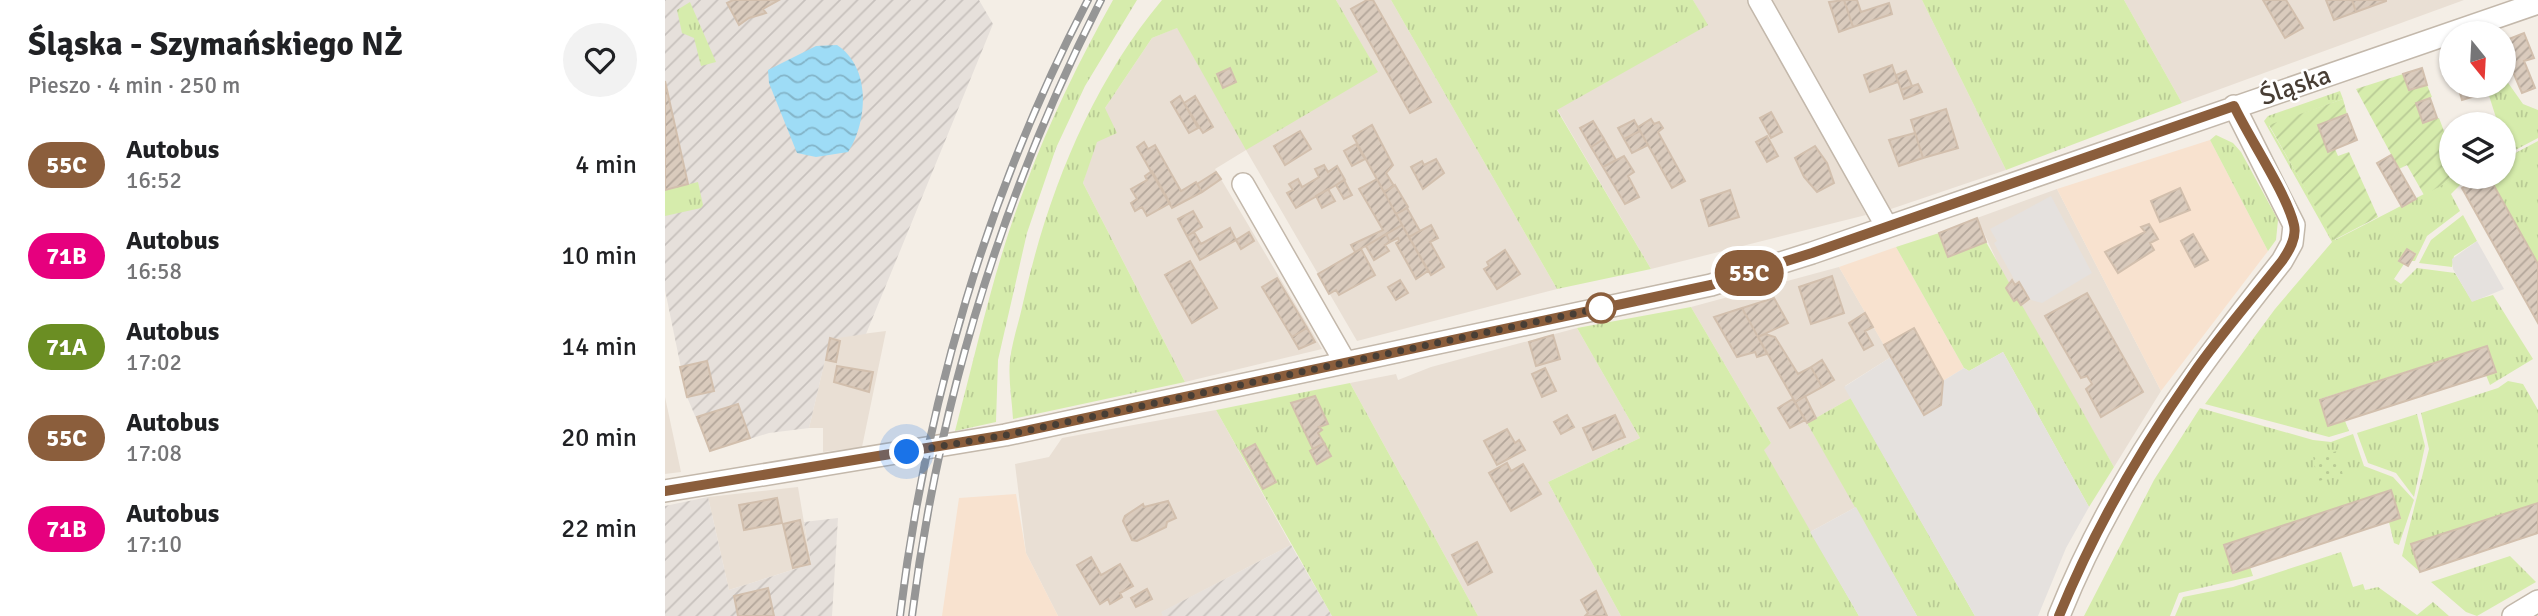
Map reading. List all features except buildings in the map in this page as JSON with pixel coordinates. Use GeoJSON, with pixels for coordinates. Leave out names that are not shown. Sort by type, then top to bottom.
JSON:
{"type":"FeatureCollection","features":[{"type":"Feature","properties":{"kind":"street"},"geometry":{"type":"LineString","coordinates":[[1759,0],[1887,227]]}},
{"type":"Feature","properties":{"kind":"street","name":"Śląska"},"geometry":{"type":"LineString","coordinates":[[665,491],[1006,435],[1711,285],[2538,3]]}},
{"type":"Feature","properties":{"kind":"street"},"geometry":{"type":"LineString","coordinates":[[2059,616],[2102,521],[2144,447],[2194,372],[2282,261],[2292,243],[2294,225],[2290,215],[2234,106]]}},
{"type":"Feature","properties":{"kind":"street"},"geometry":{"type":"LineString","coordinates":[[1243,184],[1345,362]]}},
{"type":"Feature","properties":{"kind":"street"},"geometry":{"type":"LineString","coordinates":[[2513,616],[2538,601]]}},
{"type":"Feature","properties":{"kind":"shaded area"},"geometry":{"type":"Polygon","coordinates":[[[665,0],[979,0],[993,24],[866,334],[830,339],[809,428],[769,433],[710,451],[687,397],[665,290],[665,0]]]}},
{"type":"Feature","properties":{"kind":"shaded area"},"geometry":{"type":"Polygon","coordinates":[[[1336,0],[1391,0],[1557,289],[1357,341],[1246,150],[1215,169],[1322,349],[1185,382],[1083,183],[1105,108],[1152,38],[1176,28],[1377,71],[1336,0]]]}},
{"type":"Feature","properties":{"kind":"shaded area"},"geometry":{"type":"Polygon","coordinates":[[[1693,0],[1754,0],[1866,215],[1651,269],[1557,109],[1707,25],[1693,0]]]}},
{"type":"Feature","properties":{"kind":"shaded area"},"geometry":{"type":"Polygon","coordinates":[[[1768,0],[1922,0],[2006,170],[1885,211],[1768,0]]]}},
{"type":"Feature","properties":{"kind":"shaded area"},"geometry":{"type":"Polygon","coordinates":[[[2124,0],[2464,0],[2182,103],[2124,0]]]}},
{"type":"Feature","properties":{"kind":"shaded area"},"geometry":{"type":"Polygon","coordinates":[[[2210,140],[2268,251],[2161,391],[2057,189],[2210,140]]]}},
{"type":"Feature","properties":{"kind":"shaded area"},"geometry":{"type":"Polygon","coordinates":[[[2057,189],[2161,391],[2114,467],[2007,283],[1977,218],[2057,189]]]}},
{"type":"Feature","properties":{"kind":"shaded area"},"geometry":{"type":"Polygon","coordinates":[[[2051,196],[2092,273],[2042,303],[2031,300],[2019,280],[2015,281],[1994,243],[1997,241],[1990,229],[2051,196]]]}},
{"type":"Feature","properties":{"kind":"shaded area"},"geometry":{"type":"Polygon","coordinates":[[[2477,241],[2504,289],[2472,302],[2453,269],[2452,259],[2477,241]]]}},
{"type":"Feature","properties":{"kind":"shaded area"},"geometry":{"type":"Polygon","coordinates":[[[1896,247],[1964,368],[1943,381],[1941,405],[1924,415],[1839,267],[1896,247]]]}},
{"type":"Feature","properties":{"kind":"shaded area"},"geometry":{"type":"Polygon","coordinates":[[[1839,267],[1891,357],[1845,386],[1851,398],[1807,423],[1856,507],[1810,532],[1763,449],[1771,443],[1691,307],[1839,267]]]}},
{"type":"Feature","properties":{"kind":"shaded area"},"geometry":{"type":"Polygon","coordinates":[[[1577,328],[1640,438],[1548,482],[1621,616],[1478,616],[1350,383],[1396,374],[1398,380],[1431,367],[1577,328]]]}},
{"type":"Feature","properties":{"kind":"shaded area"},"geometry":{"type":"Polygon","coordinates":[[[886,331],[862,447],[823,452],[823,428],[809,428],[830,338],[886,331]]]}},
{"type":"Feature","properties":{"kind":"shaded area"},"geometry":{"type":"Polygon","coordinates":[[[2003,352],[2089,507],[2066,548],[2038,616],[1975,616],[1844,387],[1891,357],[1924,415],[1941,405],[1943,381],[1964,368],[1969,371],[2003,352]]]}},
{"type":"Feature","properties":{"kind":"shaded area"},"geometry":{"type":"Polygon","coordinates":[[[665,397],[681,472],[665,474],[665,397]]]}},
{"type":"Feature","properties":{"kind":"shaded area"},"geometry":{"type":"Polygon","coordinates":[[[1216,410],[1291,545],[1162,612],[1163,616],[1058,616],[1026,553],[1015,464],[1049,457],[1062,438],[1216,410]]]}},
{"type":"Feature","properties":{"kind":"shaded area"},"geometry":{"type":"Polygon","coordinates":[[[798,487],[811,564],[729,590],[708,497],[798,487]]]}},
{"type":"Feature","properties":{"kind":"shaded area"},"geometry":{"type":"Polygon","coordinates":[[[1016,494],[1026,553],[1058,616],[942,616],[959,498],[1016,494]]]}},
{"type":"Feature","properties":{"kind":"shaded area"},"geometry":{"type":"Polygon","coordinates":[[[708,497],[729,590],[811,564],[804,522],[838,518],[832,616],[665,616],[665,506],[708,497]]]}},
{"type":"Feature","properties":{"kind":"shaded area"},"geometry":{"type":"Polygon","coordinates":[[[1856,507],[1917,616],[1859,616],[1810,532],[1856,507]]]}},
{"type":"Feature","properties":{"kind":"shaded area"},"geometry":{"type":"Polygon","coordinates":[[[1291,545],[1332,616],[1163,616],[1161,612],[1291,545]]]}},
{"type":"Feature","properties":{"kind":"green space"},"geometry":{"type":"Polygon","coordinates":[[[1113,0],[1137,0],[1085,86],[1056,148],[1027,233],[998,360],[996,422],[955,431],[987,306],[1015,214],[1055,113],[1113,0]]]}},
{"type":"Feature","properties":{"kind":"green space"},"geometry":{"type":"Polygon","coordinates":[[[1162,0],[1336,0],[1378,72],[1246,150],[1177,28],[1152,38],[1105,108],[1117,133],[1097,142],[1083,183],[1185,382],[1013,419],[1009,375],[1012,346],[1033,262],[1059,182],[1093,105],[1113,68],[1162,0]]]}},
{"type":"Feature","properties":{"kind":"green space"},"geometry":{"type":"Polygon","coordinates":[[[1391,0],[1693,0],[1708,25],[1557,110],[1651,269],[1557,289],[1391,0]]]}},
{"type":"Feature","properties":{"kind":"green space"},"geometry":{"type":"Polygon","coordinates":[[[1922,0],[2124,0],[2182,103],[2006,170],[1922,0]]]}},
{"type":"Feature","properties":{"kind":"green space"},"geometry":{"type":"Polygon","coordinates":[[[690,2],[716,62],[701,66],[694,38],[682,33],[677,10],[690,2]]]}},
{"type":"Feature","properties":{"kind":"green space"},"geometry":{"type":"Polygon","coordinates":[[[2403,74],[2409,90],[2427,85],[2432,97],[2416,104],[2423,123],[2439,118],[2439,187],[2424,195],[2407,165],[2399,169],[2356,89],[2403,74]]]}},
{"type":"Feature","properties":{"kind":"green space"},"geometry":{"type":"Polygon","coordinates":[[[2340,91],[2343,99],[2269,126],[2335,240],[2439,186],[2439,189],[2456,189],[2451,194],[2460,211],[2427,236],[2415,261],[2410,261],[2415,253],[2407,249],[2400,261],[2404,264],[2394,279],[2401,284],[2417,268],[2455,273],[2472,301],[2493,295],[2533,359],[2490,385],[2486,375],[2495,372],[2486,346],[2320,399],[2328,426],[2345,421],[2349,431],[2329,437],[2205,404],[2275,309],[2332,242],[2264,121],[2268,116],[2340,91]]]}},
{"type":"Feature","properties":{"kind":"green space"},"geometry":{"type":"Polygon","coordinates":[[[2517,95],[2523,104],[2538,110],[2538,138],[2516,150],[2516,112],[2494,112],[2490,98],[2517,98],[2517,95]]]}},
{"type":"Feature","properties":{"kind":"green space"},"geometry":{"type":"Polygon","coordinates":[[[2343,99],[2347,114],[2318,125],[2328,151],[2335,149],[2338,156],[2349,152],[2378,217],[2334,240],[2269,125],[2343,99]]]}},
{"type":"Feature","properties":{"kind":"green space"},"geometry":{"type":"Polygon","coordinates":[[[2216,135],[2233,143],[2241,152],[2278,220],[2276,240],[2268,251],[2210,140],[2216,135]]]}},
{"type":"Feature","properties":{"kind":"green space"},"geometry":{"type":"Polygon","coordinates":[[[2538,141],[2538,264],[2496,189],[2516,189],[2516,153],[2538,141]]]}},
{"type":"Feature","properties":{"kind":"green space"},"geometry":{"type":"Polygon","coordinates":[[[698,182],[703,205],[701,208],[665,216],[665,190],[698,182]]]}},
{"type":"Feature","properties":{"kind":"green space"},"geometry":{"type":"Polygon","coordinates":[[[2463,215],[2477,241],[2454,256],[2452,267],[2419,263],[2431,240],[2463,215]]]}},
{"type":"Feature","properties":{"kind":"green space"},"geometry":{"type":"Polygon","coordinates":[[[1939,233],[1949,257],[1986,242],[2114,467],[2089,507],[2003,352],[1969,371],[1964,368],[1896,247],[1939,233]]]}},
{"type":"Feature","properties":{"kind":"green space"},"geometry":{"type":"Polygon","coordinates":[[[1691,307],[1771,443],[1764,450],[1859,616],[1621,616],[1548,482],[1640,438],[1577,328],[1691,307]]]}},
{"type":"Feature","properties":{"kind":"green space"},"geometry":{"type":"Polygon","coordinates":[[[2508,381],[2523,384],[2538,410],[2538,503],[2412,544],[2420,572],[2402,556],[2429,449],[2421,413],[2498,388],[2508,381]]]}},
{"type":"Feature","properties":{"kind":"green space"},"geometry":{"type":"Polygon","coordinates":[[[1350,383],[1478,616],[1332,616],[1216,410],[1350,383]]]}},
{"type":"Feature","properties":{"kind":"green space"},"geometry":{"type":"Polygon","coordinates":[[[1851,398],[1975,616],[1917,616],[1807,423],[1851,398]]]}},
{"type":"Feature","properties":{"kind":"green space"},"geometry":{"type":"Polygon","coordinates":[[[2200,408],[2313,440],[2331,442],[2353,434],[2364,466],[2393,477],[2414,500],[2399,545],[2394,543],[2389,522],[2400,518],[2391,490],[2224,545],[2233,573],[2250,567],[2253,576],[2179,593],[2170,616],[2084,616],[2154,480],[2200,408]]]}},
{"type":"Feature","properties":{"kind":"green space"},"geometry":{"type":"Polygon","coordinates":[[[2417,414],[2425,446],[2414,497],[2396,473],[2368,463],[2357,433],[2417,414]]]}},
{"type":"Feature","properties":{"kind":"green space"},"geometry":{"type":"Polygon","coordinates":[[[2338,451],[2343,476],[2318,481],[2313,456],[2338,451]]]}},
{"type":"Feature","properties":{"kind":"green space"},"geometry":{"type":"Polygon","coordinates":[[[2341,552],[2353,587],[2363,584],[2365,590],[2378,587],[2417,615],[2433,602],[2449,616],[2175,616],[2183,597],[2233,587],[2341,552]]]}},
{"type":"Feature","properties":{"kind":"green space"},"geometry":{"type":"Polygon","coordinates":[[[2510,556],[2536,582],[2477,616],[2466,612],[2431,582],[2510,556]]]}},
{"type":"Feature","properties":{"kind":"water"},"geometry":{"type":"Polygon","coordinates":[[[837,45],[848,55],[861,80],[862,110],[855,139],[848,152],[816,157],[797,153],[769,83],[768,70],[816,46],[837,45]]]}},
{"type":"Feature","properties":{"kind":"railway"},"geometry":{"type":"LineString","coordinates":[[900,616],[926,456],[966,299],[991,222],[1020,147],[1088,0]]}},
{"type":"Feature","properties":{"kind":"railway"},"geometry":{"type":"LineString","coordinates":[[912,616],[939,456],[980,300],[1034,147],[1101,0]]}},
{"type":"Feature","properties":{"kind":"bus line","name":"55C"},"geometry":{"type":"LineString","coordinates":[[665,491],[1006,435],[1711,285],[1812,253],[2234,106],[2294,225],[2292,243],[2282,261],[2194,372],[2144,447],[2102,521],[2059,616]]}},
{"type":"Feature","properties":{"kind":"route"},"geometry":{"type":"LineString","coordinates":[[907,452],[1006,435],[1601,308]]}}]}
